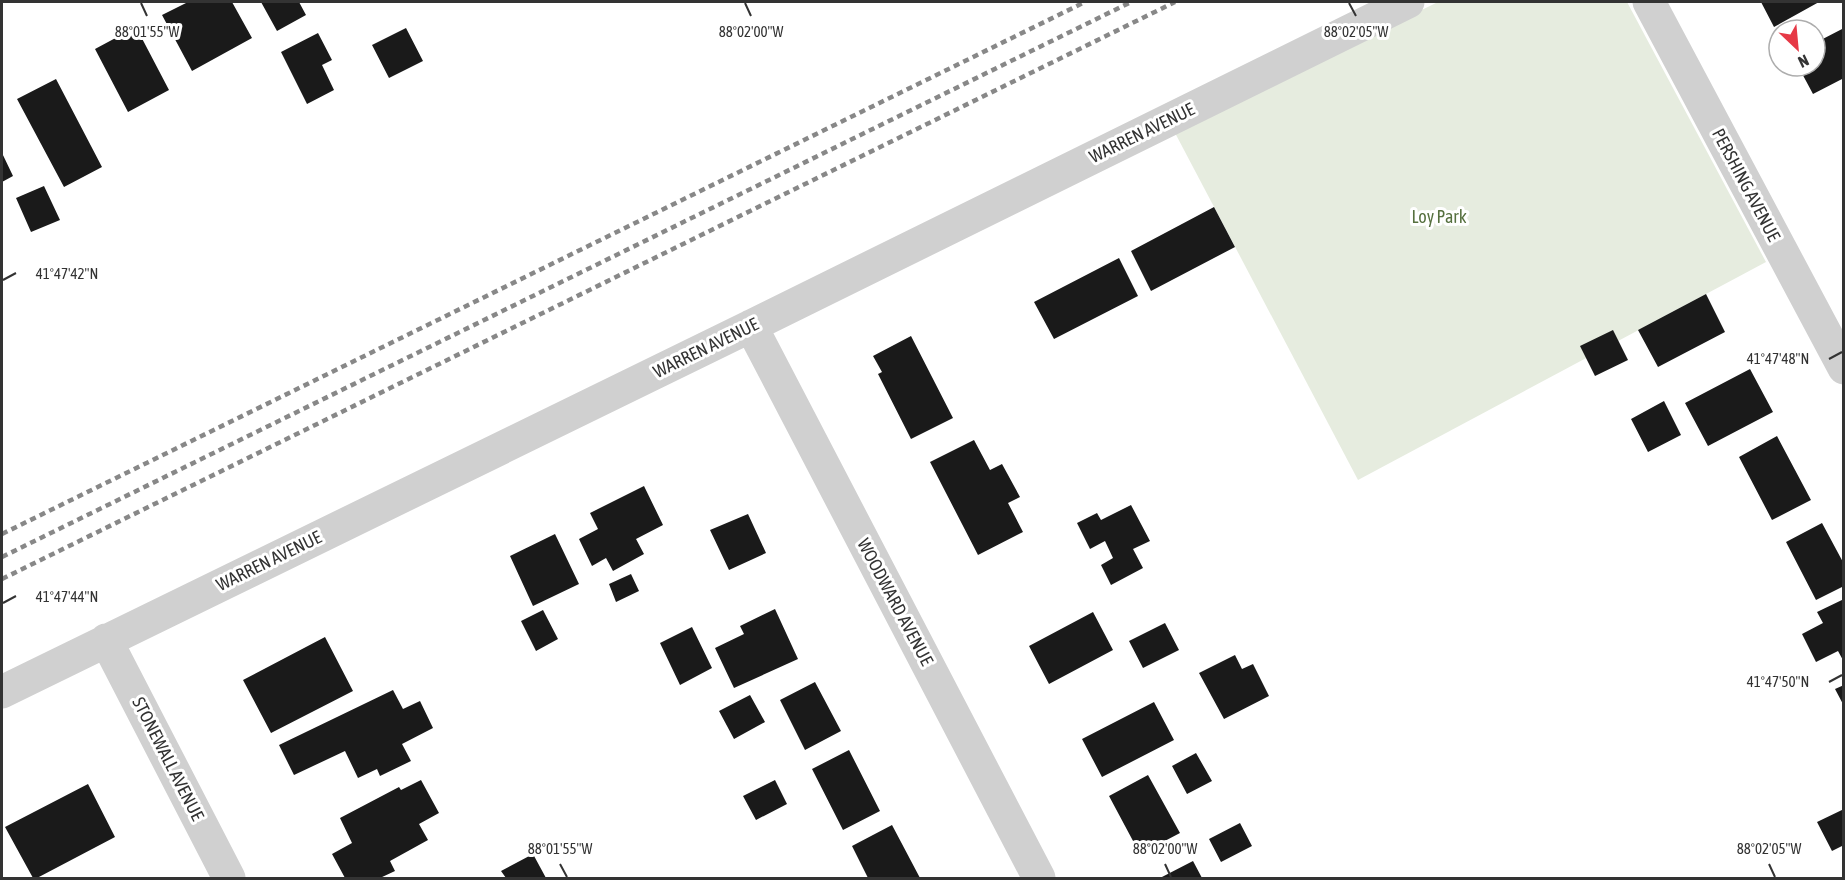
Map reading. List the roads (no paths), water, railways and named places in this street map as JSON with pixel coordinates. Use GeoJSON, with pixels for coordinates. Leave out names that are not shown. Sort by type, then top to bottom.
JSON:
{"type":"FeatureCollection","features":[{"type":"Feature","properties":{"kind":"street","name":"WARREN AVENUE"},"geometry":{"type":"LineString","coordinates":[[2,692],[1408,2]]}},
{"type":"Feature","properties":{"kind":"street","name":"PERSHING AVENUE"},"geometry":{"type":"LineString","coordinates":[[1649,2],[1844,368]]}},
{"type":"Feature","properties":{"kind":"street","name":"WOODWARD AVENUE"},"geometry":{"type":"LineString","coordinates":[[751,326],[1039,879]]}},
{"type":"Feature","properties":{"kind":"street","name":"STONEWALL AVENUE"},"geometry":{"type":"LineString","coordinates":[[106,640],[229,879]]}},
{"type":"Feature","properties":{"kind":"railway"},"geometry":{"type":"LineString","coordinates":[[2,534],[1085,2]]}},
{"type":"Feature","properties":{"kind":"railway"},"geometry":{"type":"LineString","coordinates":[[2,557],[1131,2]]}},
{"type":"Feature","properties":{"kind":"railway"},"geometry":{"type":"LineString","coordinates":[[2,579],[1175,2]]}},
{"type":"Feature","properties":{"kind":"park label","name":"Loy Park"},"geometry":{"type":"Point","coordinates":[1439,217]}}]}
